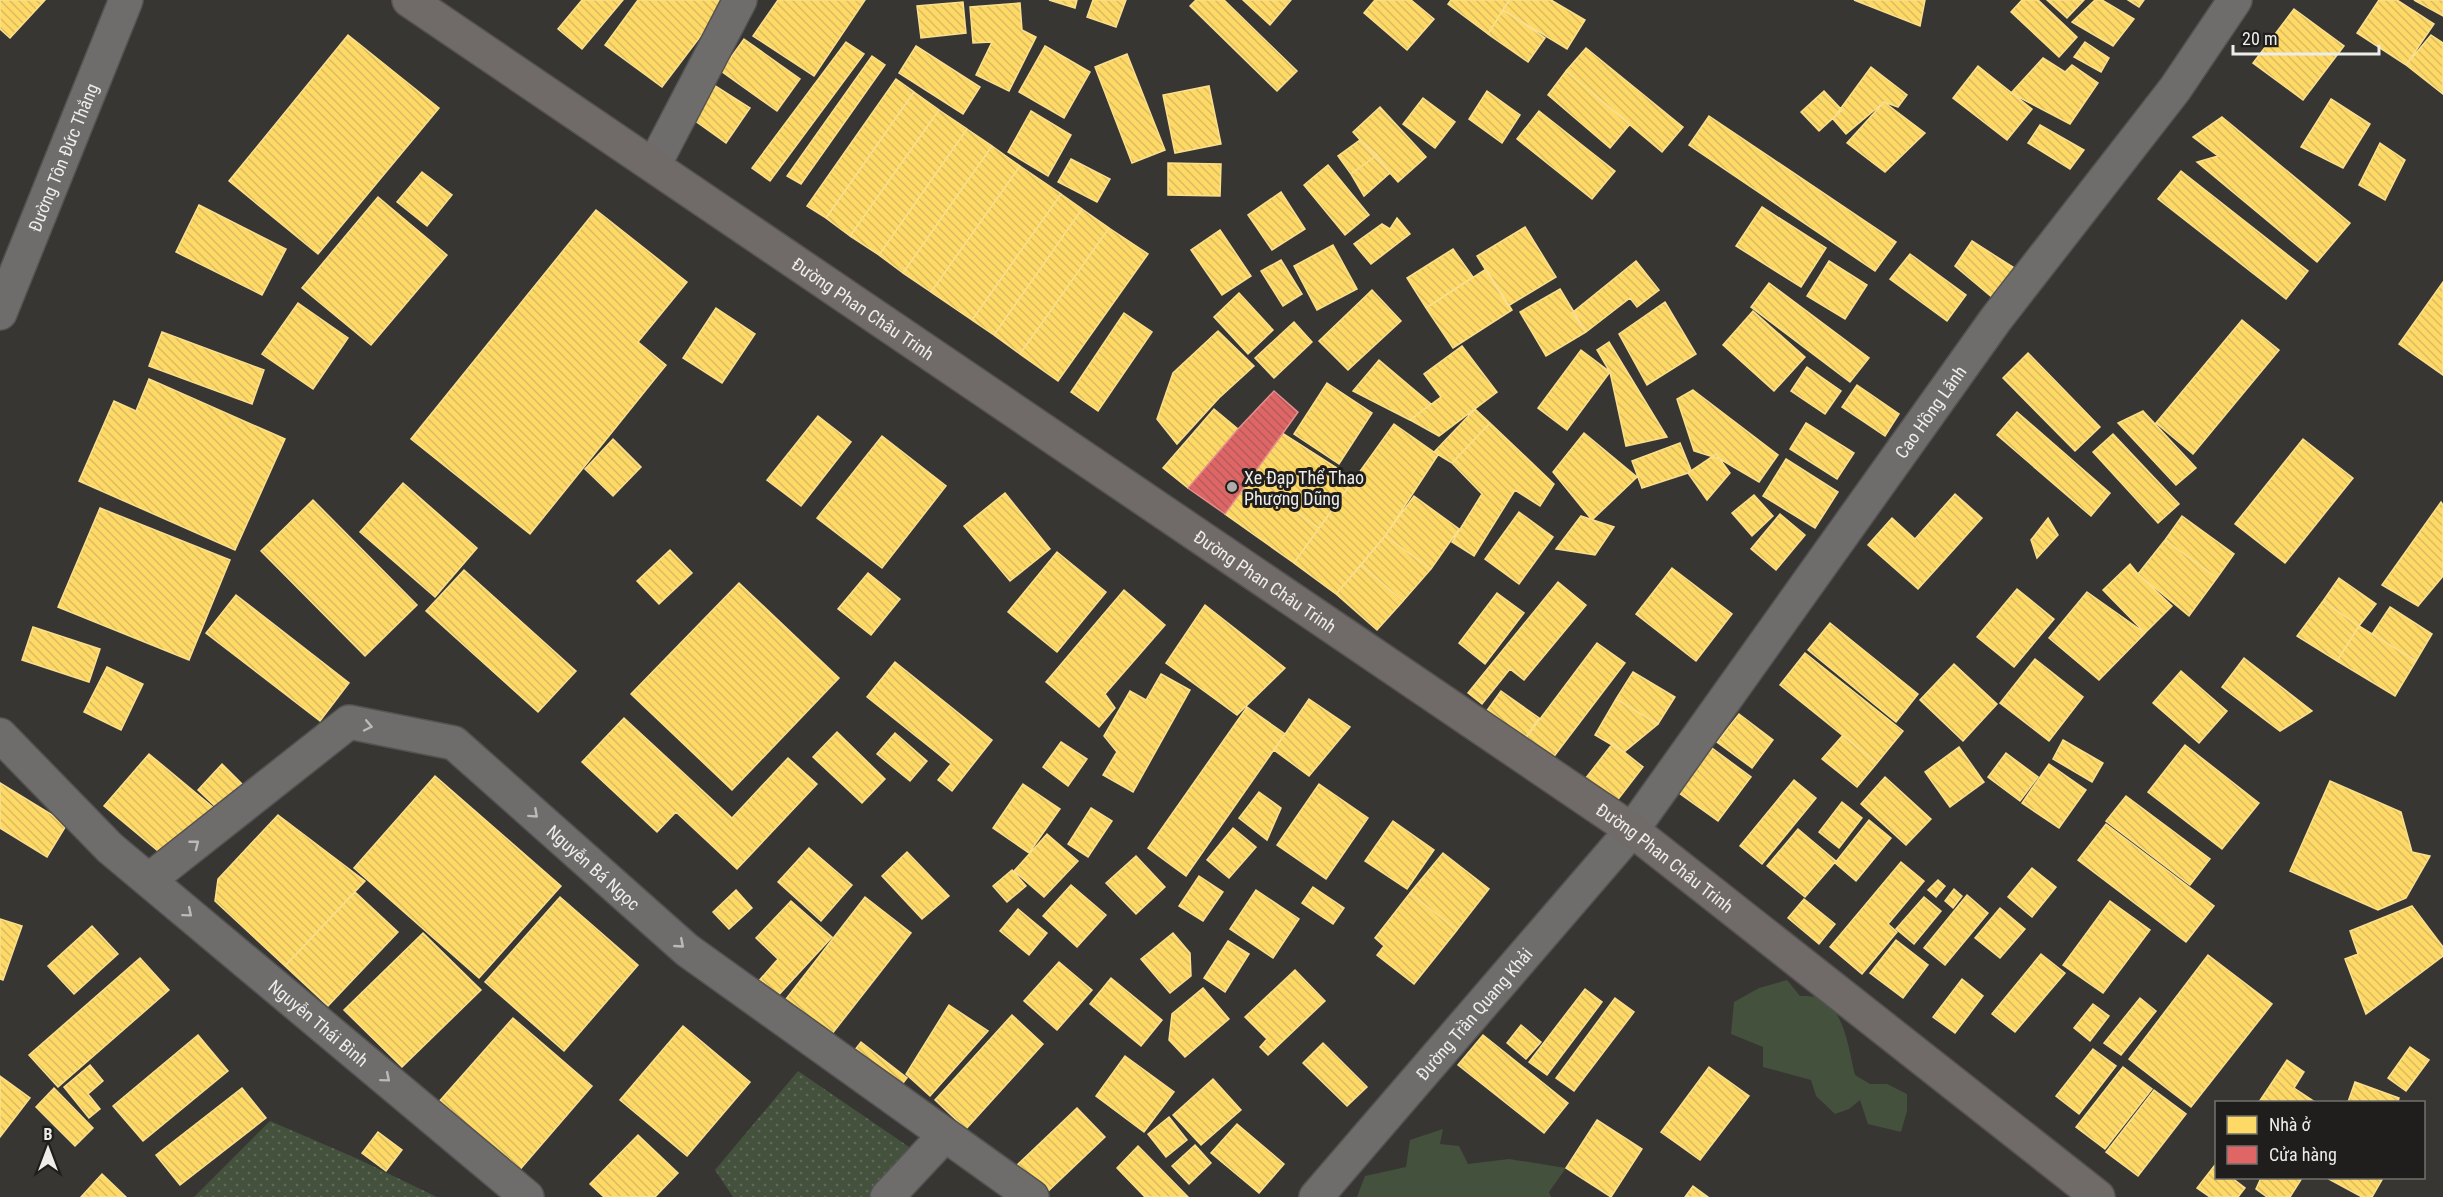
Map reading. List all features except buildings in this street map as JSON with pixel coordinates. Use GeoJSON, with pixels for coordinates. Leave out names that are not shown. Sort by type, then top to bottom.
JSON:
{"type":"FeatureCollection","features":[{"type":"Feature","properties":{"kind":"main road","name":"Đường Phan Châu Trinh"},"geometry":{"type":"LineString","coordinates":[[409,0],[1632,830],[2098,1197]]}},
{"type":"Feature","properties":{"kind":"street","name":"Đường Tôn Đức Thắng"},"geometry":{"type":"LineString","coordinates":[[0,313],[126,0]]}},
{"type":"Feature","properties":{"kind":"street"},"geometry":{"type":"LineString","coordinates":[[654,165],[740,0]]}},
{"type":"Feature","properties":{"kind":"street","name":"Cao Hồng Lãnh"},"geometry":{"type":"LineString","coordinates":[[1632,830],[1996,319],[2175,89],[2235,0]]}},
{"type":"Feature","properties":{"kind":"street","name":"Nguyễn Bá Ngọc"},"geometry":{"type":"LineString","coordinates":[[148,880],[349,722],[454,743],[687,950],[1032,1197]]}},
{"type":"Feature","properties":{"kind":"street","name":"Nguyễn Thái Bình"},"geometry":{"type":"LineString","coordinates":[[0,735],[110,849],[527,1197]]}},
{"type":"Feature","properties":{"kind":"street","name":"Đường Trần Quang Khải"},"geometry":{"type":"LineString","coordinates":[[1316,1197],[1632,830]]}},
{"type":"Feature","properties":{"kind":"street"},"geometry":{"type":"LineString","coordinates":[[887,1197],[945,1135]]}},
{"type":"Feature","properties":{"kind":"green space"},"geometry":{"type":"Polygon","coordinates":[[[1787,980],[1800,996],[1819,998],[1835,1011],[1848,1043],[1855,1075],[1870,1084],[1887,1084],[1907,1094],[1907,1111],[1901,1132],[1868,1124],[1860,1100],[1849,1109],[1835,1114],[1816,1096],[1811,1080],[1763,1067],[1763,1047],[1731,1034],[1734,1002],[1759,988],[1787,980]]]}},
{"type":"Feature","properties":{"kind":"green space"},"geometry":{"type":"Polygon","coordinates":[[[798,1071],[934,1164],[897,1197],[733,1197],[715,1170],[798,1071]]]}},
{"type":"Feature","properties":{"kind":"green space"},"geometry":{"type":"Polygon","coordinates":[[[270,1121],[358,1159],[437,1197],[194,1197],[270,1121]]]}},
{"type":"Feature","properties":{"kind":"green space"},"geometry":{"type":"Polygon","coordinates":[[[1443,1129],[1440,1144],[1459,1146],[1468,1164],[1509,1159],[1566,1168],[1549,1192],[1551,1197],[1357,1197],[1365,1176],[1406,1167],[1410,1140],[1443,1129]]]}},
{"type":"Feature","properties":{"kind":"place","name":"Xe Đạp Thể Thao Phượng Dũng"},"geometry":{"type":"Point","coordinates":[1232,487]}}]}
